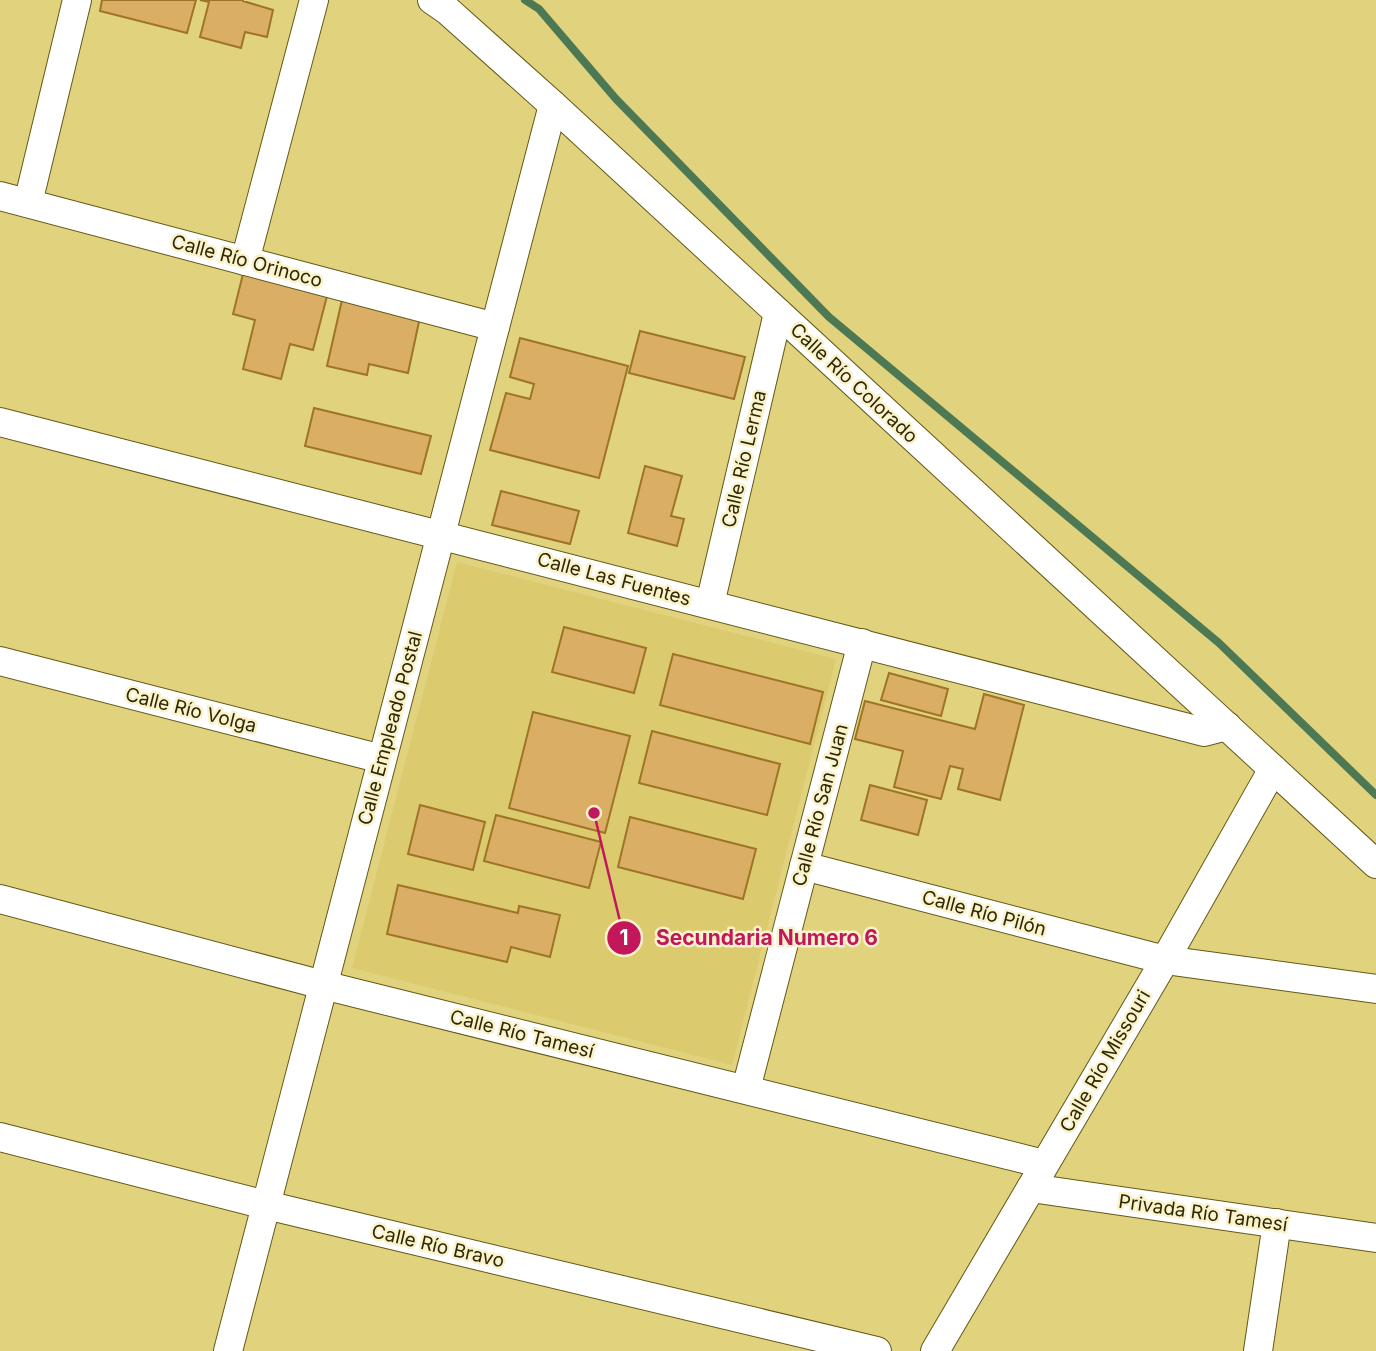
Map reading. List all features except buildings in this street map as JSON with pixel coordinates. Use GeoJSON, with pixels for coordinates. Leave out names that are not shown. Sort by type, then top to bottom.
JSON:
{"type":"FeatureCollection","features":[{"type":"Feature","properties":{"kind":"street"},"geometry":{"type":"LineString","coordinates":[[29,203],[76,0]]}},
{"type":"Feature","properties":{"kind":"street"},"geometry":{"type":"LineString","coordinates":[[245,261],[314,0]]}},
{"type":"Feature","properties":{"kind":"street","name":"Calle Río Colorado"},"geometry":{"type":"LineString","coordinates":[[432,0],[448,11],[553,105],[1376,864]]}},
{"type":"Feature","properties":{"kind":"street","name":"Calle Empleado Postal"},"geometry":{"type":"LineString","coordinates":[[228,1351],[553,105]]}},
{"type":"Feature","properties":{"kind":"street","name":"Calle Río Orinoco"},"geometry":{"type":"LineString","coordinates":[[0,196],[495,327]]}},
{"type":"Feature","properties":{"kind":"street","name":"Calle Río Lerma"},"geometry":{"type":"LineString","coordinates":[[710,604],[778,313]]}},
{"type":"Feature","properties":{"kind":"street","name":"Calle Las Fuentes"},"geometry":{"type":"LineString","coordinates":[[0,422],[1204,732],[1227,726]]}},
{"type":"Feature","properties":{"kind":"street","name":"Calle Río San Juan"},"geometry":{"type":"LineString","coordinates":[[746,1089],[862,643]]}},
{"type":"Feature","properties":{"kind":"street","name":"Calle Río Volga"},"geometry":{"type":"LineString","coordinates":[[0,661],[382,759]]}},
{"type":"Feature","properties":{"kind":"street","name":"Calle Río Missouri"},"geometry":{"type":"LineString","coordinates":[[935,1351],[1165,960],[1273,769]]}},
{"type":"Feature","properties":{"kind":"street","name":"Calle Río Pilón"},"geometry":{"type":"LineString","coordinates":[[804,866],[1165,960],[1376,989]]}},
{"type":"Feature","properties":{"kind":"street","name":"Calle Río Tamesí"},"geometry":{"type":"LineString","coordinates":[[0,899],[323,985],[746,1089],[1038,1176]]}},
{"type":"Feature","properties":{"kind":"street","name":"Calle Río Bravo"},"geometry":{"type":"LineString","coordinates":[[0,1137],[266,1205],[877,1351]]}},
{"type":"Feature","properties":{"kind":"street","name":"Privada Río Tamesí"},"geometry":{"type":"LineString","coordinates":[[1038,1176],[1277,1223],[1376,1238]]}},
{"type":"Feature","properties":{"kind":"street"},"geometry":{"type":"LineString","coordinates":[[1258,1351],[1277,1223]]}},
{"type":"Feature","properties":{"kind":"shaded area"},"geometry":{"type":"Polygon","coordinates":[[[457,562],[836,659],[732,1065],[352,968],[457,562]]]}},
{"type":"Feature","properties":{"kind":"waterway"},"geometry":{"type":"LineString","coordinates":[[525,0],[539,9],[616,99],[829,317],[1219,643],[1376,795]]}},
{"type":"Feature","properties":{"kind":"place","name":"Secundaria Numero 6"},"geometry":{"type":"Point","coordinates":[594,813]}}]}
